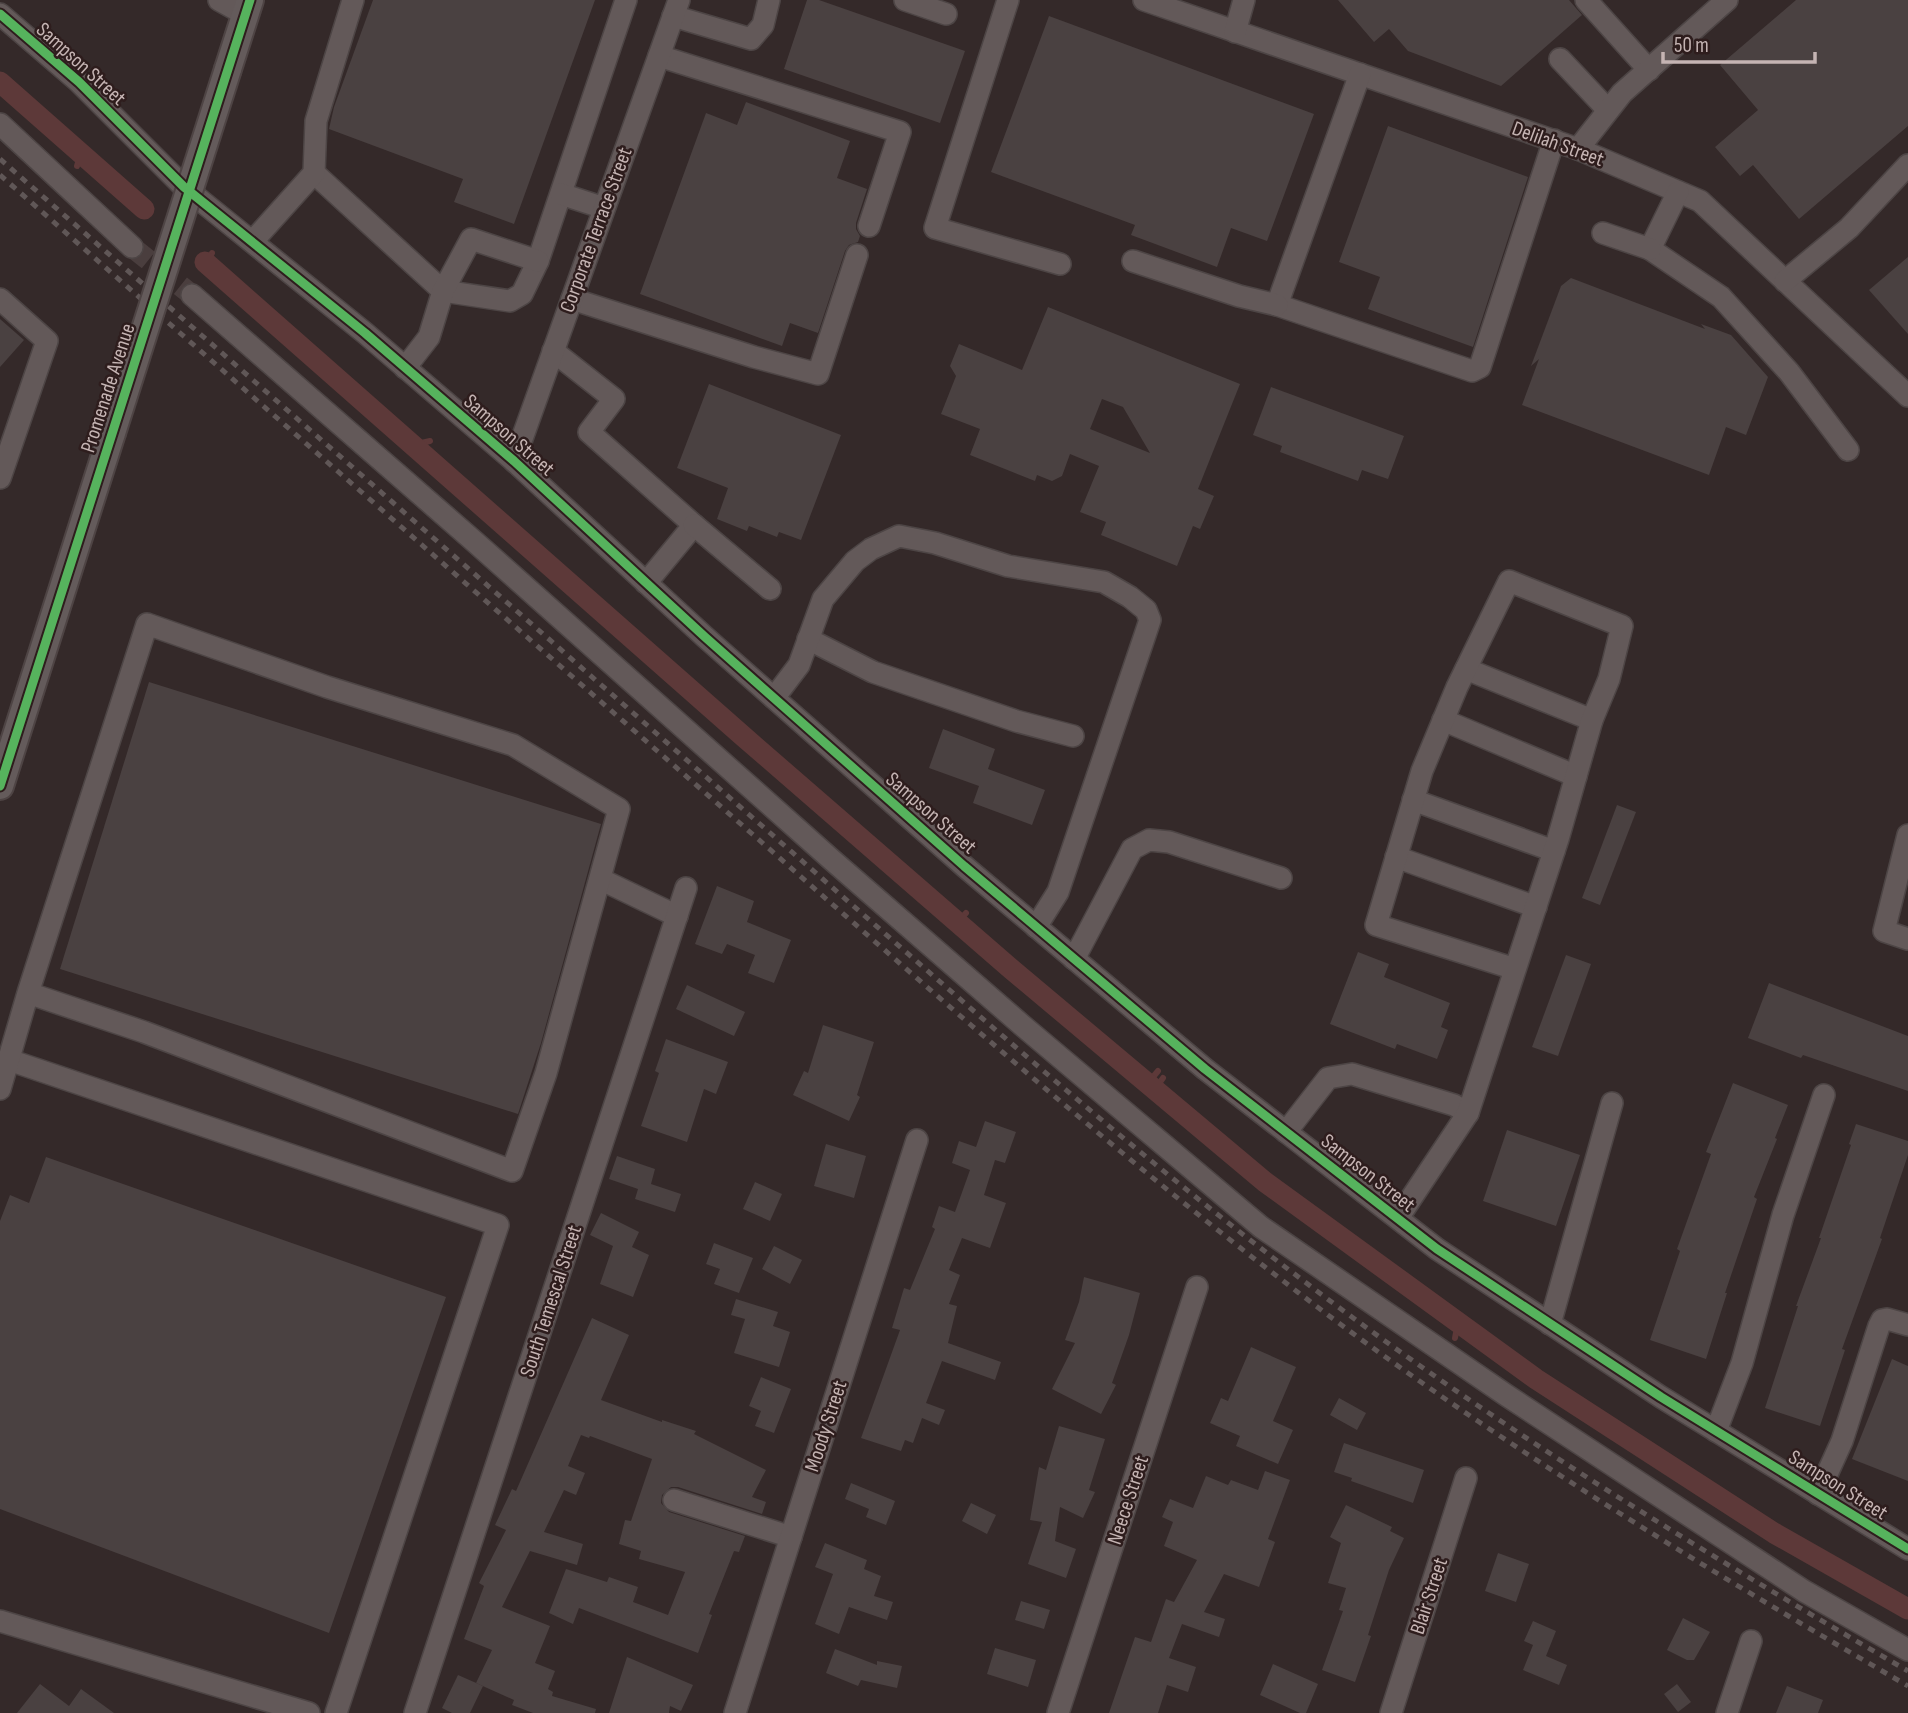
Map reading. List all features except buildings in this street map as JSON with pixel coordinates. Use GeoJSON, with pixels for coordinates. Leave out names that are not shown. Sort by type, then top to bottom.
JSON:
{"type":"FeatureCollection","features":[{"type":"Feature","properties":{"kind":"main road","name":"Promenade Avenue"},"geometry":{"type":"LineString","coordinates":[[0,786],[9,730],[112,433],[248,7]]}},
{"type":"Feature","properties":{"kind":"street"},"geometry":{"type":"LineString","coordinates":[[219,0],[248,7]]}},
{"type":"Feature","properties":{"kind":"street"},"geometry":{"type":"LineString","coordinates":[[253,241],[314,173],[316,121],[353,0]]}},
{"type":"Feature","properties":{"kind":"street"},"geometry":{"type":"LineString","coordinates":[[314,173],[443,291],[510,301],[522,294],[538,261],[626,0]]}},
{"type":"Feature","properties":{"kind":"street"},"geometry":{"type":"LineString","coordinates":[[676,8],[751,38],[762,25],[769,0]]}},
{"type":"Feature","properties":{"kind":"street"},"geometry":{"type":"LineString","coordinates":[[905,0],[946,14]]}},
{"type":"Feature","properties":{"kind":"street"},"geometry":{"type":"LineString","coordinates":[[1008,0],[935,228],[1060,264]]}},
{"type":"Feature","properties":{"kind":"street","name":"Delilah Street"},"geometry":{"type":"LineString","coordinates":[[1144,0],[1554,140],[1700,201],[1908,396]]}},
{"type":"Feature","properties":{"kind":"street"},"geometry":{"type":"LineString","coordinates":[[1235,32],[1244,0]]}},
{"type":"Feature","properties":{"kind":"street"},"geometry":{"type":"LineString","coordinates":[[1586,0],[1648,70]]}},
{"type":"Feature","properties":{"kind":"street"},"geometry":{"type":"LineString","coordinates":[[1578,149],[1622,93],[1727,0]]}},
{"type":"Feature","properties":{"kind":"street","name":"Corporate Terrace Street"},"geometry":{"type":"LineString","coordinates":[[514,461],[676,8]]}},
{"type":"Feature","properties":{"kind":"street","name":"Sampson Street"},"geometry":{"type":"LineString","coordinates":[[0,14],[79,82],[184,187],[253,241],[514,461],[646,583],[964,866],[1205,1069],[1437,1248],[1716,1431],[1908,1549]]}},
{"type":"Feature","properties":{"kind":"street"},"geometry":{"type":"LineString","coordinates":[[659,56],[900,132],[869,226]]}},
{"type":"Feature","properties":{"kind":"street"},"geometry":{"type":"LineString","coordinates":[[1560,59],[1608,110]]}},
{"type":"Feature","properties":{"kind":"street"},"geometry":{"type":"LineString","coordinates":[[1277,305],[1360,74]]}},
{"type":"Feature","properties":{"kind":"street"},"geometry":{"type":"LineString","coordinates":[[0,124],[132,247]]}},
{"type":"Feature","properties":{"kind":"street"},"geometry":{"type":"LineString","coordinates":[[1133,261],[1239,296],[1277,305],[1472,371],[1480,367],[1554,140]]}},
{"type":"Feature","properties":{"kind":"street"},"geometry":{"type":"LineString","coordinates":[[1785,281],[1849,228],[1908,165]]}},
{"type":"Feature","properties":{"kind":"street"},"geometry":{"type":"LineString","coordinates":[[1650,249],[1678,192]]}},
{"type":"Feature","properties":{"kind":"street"},"geometry":{"type":"LineString","coordinates":[[561,194],[604,208]]}},
{"type":"Feature","properties":{"kind":"street"},"geometry":{"type":"LineString","coordinates":[[1602,233],[1650,249],[1721,297],[1789,372],[1848,450]]}},
{"type":"Feature","properties":{"kind":"street"},"geometry":{"type":"LineString","coordinates":[[405,368],[429,337],[443,291],[471,239],[538,261]]}},
{"type":"Feature","properties":{"kind":"street"},"geometry":{"type":"LineString","coordinates":[[572,299],[702,341],[818,374],[857,255]]}},
{"type":"Feature","properties":{"kind":"street"},"geometry":{"type":"LineString","coordinates":[[192,295],[475,542],[832,860],[1261,1227],[1506,1395],[1781,1576],[1908,1650]]}},
{"type":"Feature","properties":{"kind":"street"},"geometry":{"type":"LineString","coordinates":[[0,299],[47,341],[0,478]]}},
{"type":"Feature","properties":{"kind":"street"},"geometry":{"type":"LineString","coordinates":[[553,351],[614,399],[589,432],[770,589]]}},
{"type":"Feature","properties":{"kind":"street"},"geometry":{"type":"LineString","coordinates":[[646,583],[694,525]]}},
{"type":"Feature","properties":{"kind":"street"},"geometry":{"type":"LineString","coordinates":[[774,698],[799,665],[823,599],[855,561],[872,549],[900,537],[935,543],[1008,566],[1104,582],[1146,610],[1150,620],[1146,635],[1072,855],[1058,892],[1037,927]]}},
{"type":"Feature","properties":{"kind":"street"},"geometry":{"type":"LineString","coordinates":[[1398,1218],[1468,1113],[1554,851],[1592,720],[1609,679],[1622,626],[1509,581],[1466,669],[1422,771],[1376,925],[1515,969]]}},
{"type":"Feature","properties":{"kind":"street"},"geometry":{"type":"LineString","coordinates":[[0,1089],[9,1060],[9,1024],[28,993],[147,624],[327,687],[513,745],[620,809],[546,1073],[512,1171],[144,1032],[28,993]]}},
{"type":"Feature","properties":{"kind":"street"},"geometry":{"type":"LineString","coordinates":[[808,639],[873,672],[1016,721],[1073,736]]}},
{"type":"Feature","properties":{"kind":"street"},"geometry":{"type":"LineString","coordinates":[[1466,669],[1592,720]]}},
{"type":"Feature","properties":{"kind":"street"},"geometry":{"type":"LineString","coordinates":[[1443,720],[1576,776]]}},
{"type":"Feature","properties":{"kind":"street"},"geometry":{"type":"LineString","coordinates":[[1413,800],[1554,851]]}},
{"type":"Feature","properties":{"kind":"street"},"geometry":{"type":"LineString","coordinates":[[1908,835],[1884,931],[1908,939]]}},
{"type":"Feature","properties":{"kind":"street"},"geometry":{"type":"LineString","coordinates":[[1074,959],[1132,849],[1149,840],[1169,842],[1281,877]]}},
{"type":"Feature","properties":{"kind":"street"},"geometry":{"type":"LineString","coordinates":[[1396,857],[1535,907]]}},
{"type":"Feature","properties":{"kind":"street"},"geometry":{"type":"LineString","coordinates":[[600,879],[677,916]]}},
{"type":"Feature","properties":{"kind":"street","name":"South Temescal Street"},"geometry":{"type":"LineString","coordinates":[[415,1713],[686,888]]}},
{"type":"Feature","properties":{"kind":"street"},"geometry":{"type":"LineString","coordinates":[[9,1060],[498,1225],[336,1713]]}},
{"type":"Feature","properties":{"kind":"street"},"geometry":{"type":"LineString","coordinates":[[1286,1132],[1328,1078],[1352,1074],[1454,1105],[1468,1113]]}},
{"type":"Feature","properties":{"kind":"street"},"geometry":{"type":"LineString","coordinates":[[1716,1431],[1742,1363],[1783,1215],[1824,1095]]}},
{"type":"Feature","properties":{"kind":"street"},"geometry":{"type":"LineString","coordinates":[[1550,1324],[1612,1103]]}},
{"type":"Feature","properties":{"kind":"street","name":"Moody Street"},"geometry":{"type":"LineString","coordinates":[[735,1713],[917,1140]]}},
{"type":"Feature","properties":{"kind":"street","name":"Neece Street"},"geometry":{"type":"LineString","coordinates":[[1058,1713],[1197,1287]]}},
{"type":"Feature","properties":{"kind":"street"},"geometry":{"type":"LineString","coordinates":[[1818,1494],[1842,1441],[1882,1320],[1908,1325]]}},
{"type":"Feature","properties":{"kind":"street","name":"Blair Street"},"geometry":{"type":"LineString","coordinates":[[1391,1713],[1466,1478]]}},
{"type":"Feature","properties":{"kind":"street"},"geometry":{"type":"LineString","coordinates":[[674,1500],[791,1537]]}},
{"type":"Feature","properties":{"kind":"street"},"geometry":{"type":"LineString","coordinates":[[0,1620],[309,1713]]}},
{"type":"Feature","properties":{"kind":"street"},"geometry":{"type":"LineString","coordinates":[[1727,1713],[1751,1641]]}},
{"type":"Feature","properties":{"kind":"waterway"},"geometry":{"type":"LineString","coordinates":[[0,82],[144,209]]}},
{"type":"Feature","properties":{"kind":"waterway"},"geometry":{"type":"LineString","coordinates":[[77,166],[81,153]]}},
{"type":"Feature","properties":{"kind":"waterway"},"geometry":{"type":"LineString","coordinates":[[207,264],[212,253]]}},
{"type":"Feature","properties":{"kind":"waterway"},"geometry":{"type":"LineString","coordinates":[[205,262],[1010,968],[1265,1182],[1536,1379],[1774,1533],[1908,1609]]}},
{"type":"Feature","properties":{"kind":"waterway"},"geometry":{"type":"LineString","coordinates":[[413,445],[430,441]]}},
{"type":"Feature","properties":{"kind":"waterway"},"geometry":{"type":"LineString","coordinates":[[958,922],[966,913]]}},
{"type":"Feature","properties":{"kind":"waterway"},"geometry":{"type":"LineString","coordinates":[[1148,1083],[1158,1071]]}},
{"type":"Feature","properties":{"kind":"waterway"},"geometry":{"type":"LineString","coordinates":[[1155,1089],[1163,1078]]}},
{"type":"Feature","properties":{"kind":"waterway"},"geometry":{"type":"LineString","coordinates":[[1455,1338],[1458,1322]]}},
{"type":"Feature","properties":{"kind":"tunnel"},"geometry":{"type":"LineString","coordinates":[[132,247],[192,295]]}},
{"type":"Feature","properties":{"kind":"railway"},"geometry":{"type":"LineString","coordinates":[[0,159],[946,987],[1228,1223],[1374,1333],[1522,1435],[1675,1532],[1908,1671]]}},
{"type":"Feature","properties":{"kind":"railway"},"geometry":{"type":"LineString","coordinates":[[0,175],[925,985],[1216,1229],[1365,1342],[1516,1446],[1749,1593],[1908,1686]]}},
{"type":"Feature","properties":{"kind":"cycle path"},"geometry":{"type":"LineString","coordinates":[[0,786],[250,0]]}},
{"type":"Feature","properties":{"kind":"cycle path"},"geometry":{"type":"LineString","coordinates":[[0,14],[79,82],[184,187],[365,333],[514,461],[705,637],[964,866],[1205,1069],[1437,1249],[1661,1397],[1908,1549]]}}]}
